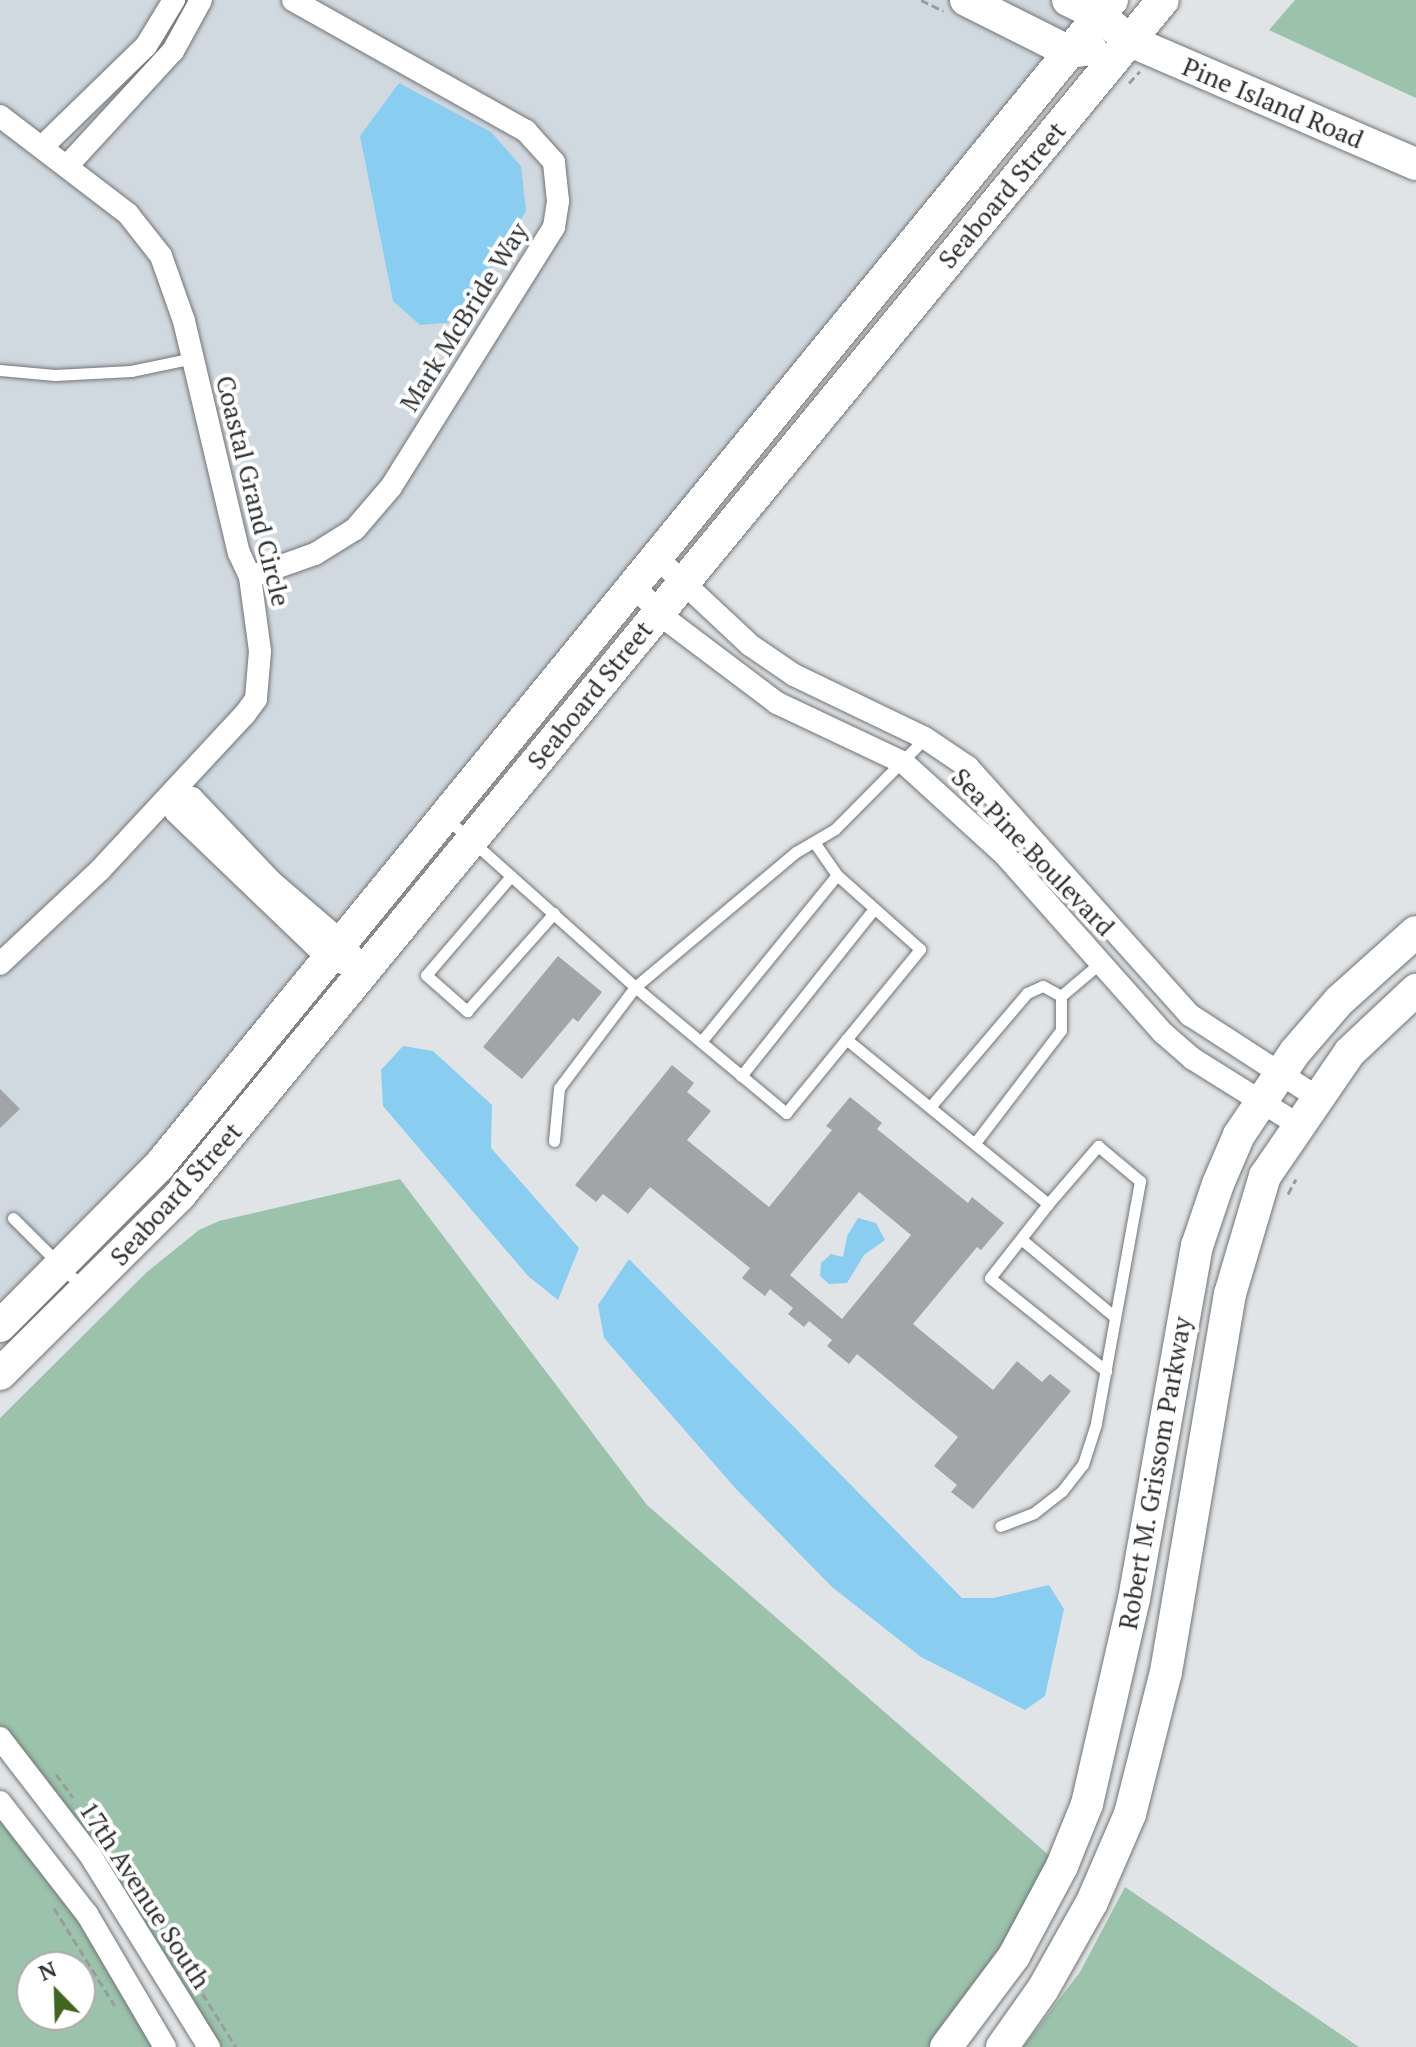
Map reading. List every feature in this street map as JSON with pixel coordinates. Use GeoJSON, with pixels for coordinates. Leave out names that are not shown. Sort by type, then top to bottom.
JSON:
{"type":"FeatureCollection","features":[{"type":"Feature","properties":{"kind":"street"},"geometry":{"type":"LineString","coordinates":[[43,146],[139,55],[174,0]]}},
{"type":"Feature","properties":{"kind":"street"},"geometry":{"type":"LineString","coordinates":[[68,165],[173,51],[201,0]]}},
{"type":"Feature","properties":{"kind":"street","name":"Mark McBride Way"},"geometry":{"type":"LineString","coordinates":[[250,577],[328,546],[355,529],[391,487],[554,227],[558,201],[554,162],[526,131],[293,0]]}},
{"type":"Feature","properties":{"kind":"street"},"geometry":{"type":"LineString","coordinates":[[966,0],[1070,52],[1130,41]]}},
{"type":"Feature","properties":{"kind":"street","name":"Pine Island Road"},"geometry":{"type":"LineString","coordinates":[[1068,0],[1105,7],[1130,41],[1416,164]]}},
{"type":"Feature","properties":{"kind":"street","name":"Seaboard Street"},"geometry":{"type":"LineString","coordinates":[[0,1374],[158,1222],[1163,0]]}},
{"type":"Feature","properties":{"kind":"street","name":"Seaboard Street"},"geometry":{"type":"LineString","coordinates":[[0,1326],[159,1166],[1105,7]]}},
{"type":"Feature","properties":{"kind":"street","name":"Coastal Grand Circle"},"geometry":{"type":"LineString","coordinates":[[0,116],[68,165],[153,241],[172,278],[239,553],[250,577],[260,651],[256,699],[174,793],[0,964]]}},
{"type":"Feature","properties":{"kind":"street","name":"Sea Pine Boulevard"},"geometry":{"type":"LineString","coordinates":[[656,557],[750,645],[794,675],[925,738],[988,787],[1190,1015],[1315,1096]]}},
{"type":"Feature","properties":{"kind":"street","name":"Sea Pine Boulevard"},"geometry":{"type":"LineString","coordinates":[[633,586],[659,611],[777,703],[904,763],[1004,854],[1163,1033],[1259,1103],[1297,1124]]}},
{"type":"Feature","properties":{"kind":"street"},"geometry":{"type":"LineString","coordinates":[[174,793],[192,798],[335,950],[363,970]]}},
{"type":"Feature","properties":{"kind":"street","name":"Robert M. Grissom Parkway"},"geometry":{"type":"LineString","coordinates":[[946,2047],[1014,1956],[1062,1866],[1087,1804],[1134,1599],[1197,1246],[1239,1135],[1280,1074],[1339,1001],[1416,932]]}},
{"type":"Feature","properties":{"kind":"street"},"geometry":{"type":"LineString","coordinates":[[1100,963],[1124,937]]}},
{"type":"Feature","properties":{"kind":"street","name":"Robert M. Grissom Parkway"},"geometry":{"type":"LineString","coordinates":[[1002,2047],[1043,1989],[1092,1902],[1130,1814],[1166,1672],[1230,1294],[1265,1176],[1315,1096],[1350,1052],[1416,990]]}},
{"type":"Feature","properties":{"kind":"street","name":"17th Avenue South"},"geometry":{"type":"LineString","coordinates":[[0,1738],[90,1855],[209,2047]]}},
{"type":"Feature","properties":{"kind":"street"},"geometry":{"type":"LineString","coordinates":[[0,1802],[87,1914],[165,2047]]}},
{"type":"Feature","properties":{"kind":"street"},"geometry":{"type":"LineString","coordinates":[[118,1967],[149,1950]]}},
{"type":"Feature","properties":{"kind":"lane"},"geometry":{"type":"LineString","coordinates":[[0,370],[55,375],[122,372],[193,358]]}},
{"type":"Feature","properties":{"kind":"lane"},"geometry":{"type":"LineString","coordinates":[[554,1141],[559,1088],[635,987],[814,842],[835,829],[904,763],[925,738]]}},
{"type":"Feature","properties":{"kind":"lane"},"geometry":{"type":"LineString","coordinates":[[445,817],[635,987],[786,1113],[920,949],[837,875],[814,842]]}},
{"type":"Feature","properties":{"kind":"lane"},"geometry":{"type":"LineString","coordinates":[[701,1042],[837,875]]}},
{"type":"Feature","properties":{"kind":"lane"},"geometry":{"type":"LineString","coordinates":[[511,876],[426,975],[467,1011],[554,913]]}},
{"type":"Feature","properties":{"kind":"lane"},"geometry":{"type":"LineString","coordinates":[[741,1076],[874,909]]}},
{"type":"Feature","properties":{"kind":"lane"},"geometry":{"type":"LineString","coordinates":[[975,1143],[1061,1030],[1061,996],[1100,963]]}},
{"type":"Feature","properties":{"kind":"lane"},"geometry":{"type":"LineString","coordinates":[[930,1107],[1027,993],[1043,986],[1061,996]]}},
{"type":"Feature","properties":{"kind":"lane"},"geometry":{"type":"LineString","coordinates":[[846,1039],[1048,1204]]}},
{"type":"Feature","properties":{"kind":"lane"},"geometry":{"type":"LineString","coordinates":[[1000,1526],[1034,1513],[1062,1491],[1083,1464],[1106,1371],[1140,1181],[1098,1146],[990,1278],[1106,1371]]}},
{"type":"Feature","properties":{"kind":"lane"},"geometry":{"type":"LineString","coordinates":[[13,1218],[86,1291]]}},
{"type":"Feature","properties":{"kind":"lane"},"geometry":{"type":"LineString","coordinates":[[1021,1239],[1115,1317]]}},
{"type":"Feature","properties":{"kind":"path"},"geometry":{"type":"LineString","coordinates":[[50,1901],[120,2015]]}},
{"type":"Feature","properties":{"kind":"shaded area"},"geometry":{"type":"Polygon","coordinates":[[[0,0],[1068,0],[1099,15],[445,817],[0,1326],[0,0]]]}},
{"type":"Feature","properties":{"kind":"green space"},"geometry":{"type":"Polygon","coordinates":[[[1295,0],[1416,0],[1416,98],[1269,30],[1295,0]]]}},
{"type":"Feature","properties":{"kind":"green space"},"geometry":{"type":"Polygon","coordinates":[[[400,1179],[647,1505],[1059,1864],[936,2047],[209,2047],[0,1738],[0,1418],[147,1272],[199,1230],[219,1221],[400,1179]]]}},
{"type":"Feature","properties":{"kind":"green space"},"geometry":{"type":"Polygon","coordinates":[[[0,1803],[167,2047],[0,2047],[0,1803]]]}},
{"type":"Feature","properties":{"kind":"green space"},"geometry":{"type":"Polygon","coordinates":[[[1125,1887],[1359,2047],[1023,2047],[1080,1972],[1125,1887]]]}},
{"type":"Feature","properties":{"kind":"water"},"geometry":{"type":"Polygon","coordinates":[[[399,83],[491,132],[521,166],[526,211],[457,322],[420,325],[393,301],[360,136],[399,83]]]}},
{"type":"Feature","properties":{"kind":"water"},"geometry":{"type":"Polygon","coordinates":[[[403,1046],[433,1051],[492,1105],[491,1148],[579,1248],[558,1300],[528,1276],[383,1106],[381,1070],[403,1046]]]}},
{"type":"Feature","properties":{"kind":"water"},"geometry":{"type":"Polygon","coordinates":[[[858,1218],[876,1223],[885,1240],[864,1255],[847,1283],[829,1284],[820,1276],[821,1263],[831,1254],[843,1257],[847,1236],[858,1218]]]}},
{"type":"Feature","properties":{"kind":"water"},"geometry":{"type":"Polygon","coordinates":[[[629,1259],[962,1598],[993,1598],[1049,1585],[1064,1609],[1045,1696],[1025,1710],[921,1657],[832,1587],[737,1490],[604,1338],[598,1305],[629,1259]]]}},
{"type":"Feature","properties":{"kind":"building"},"geometry":{"type":"Polygon","coordinates":[[[558,956],[602,992],[578,1022],[573,1018],[522,1079],[483,1047],[558,956]]]}},
{"type":"Feature","properties":{"kind":"building"},"geometry":{"type":"Polygon","coordinates":[[[672,1065],[694,1083],[687,1092],[711,1111],[687,1140],[769,1207],[832,1130],[826,1126],[850,1097],[882,1123],[877,1129],[968,1203],[972,1197],[1004,1223],[981,1250],[977,1247],[913,1324],[993,1390],[1017,1361],[1042,1382],[1050,1374],[1071,1391],[973,1509],[951,1492],[957,1485],[934,1466],[958,1437],[857,1354],[849,1364],[827,1346],[832,1340],[809,1321],[804,1327],[788,1314],[793,1308],[770,1289],[765,1296],[742,1278],[750,1268],[650,1187],[628,1214],[603,1194],[596,1202],[575,1185],[672,1065]],[[859,1192],[790,1275],[842,1319],[911,1235],[859,1192]]]}},
{"type":"Feature","properties":{"kind":"building"},"geometry":{"type":"Polygon","coordinates":[[[0,1089],[20,1109],[0,1128],[0,1089]]]}}]}
